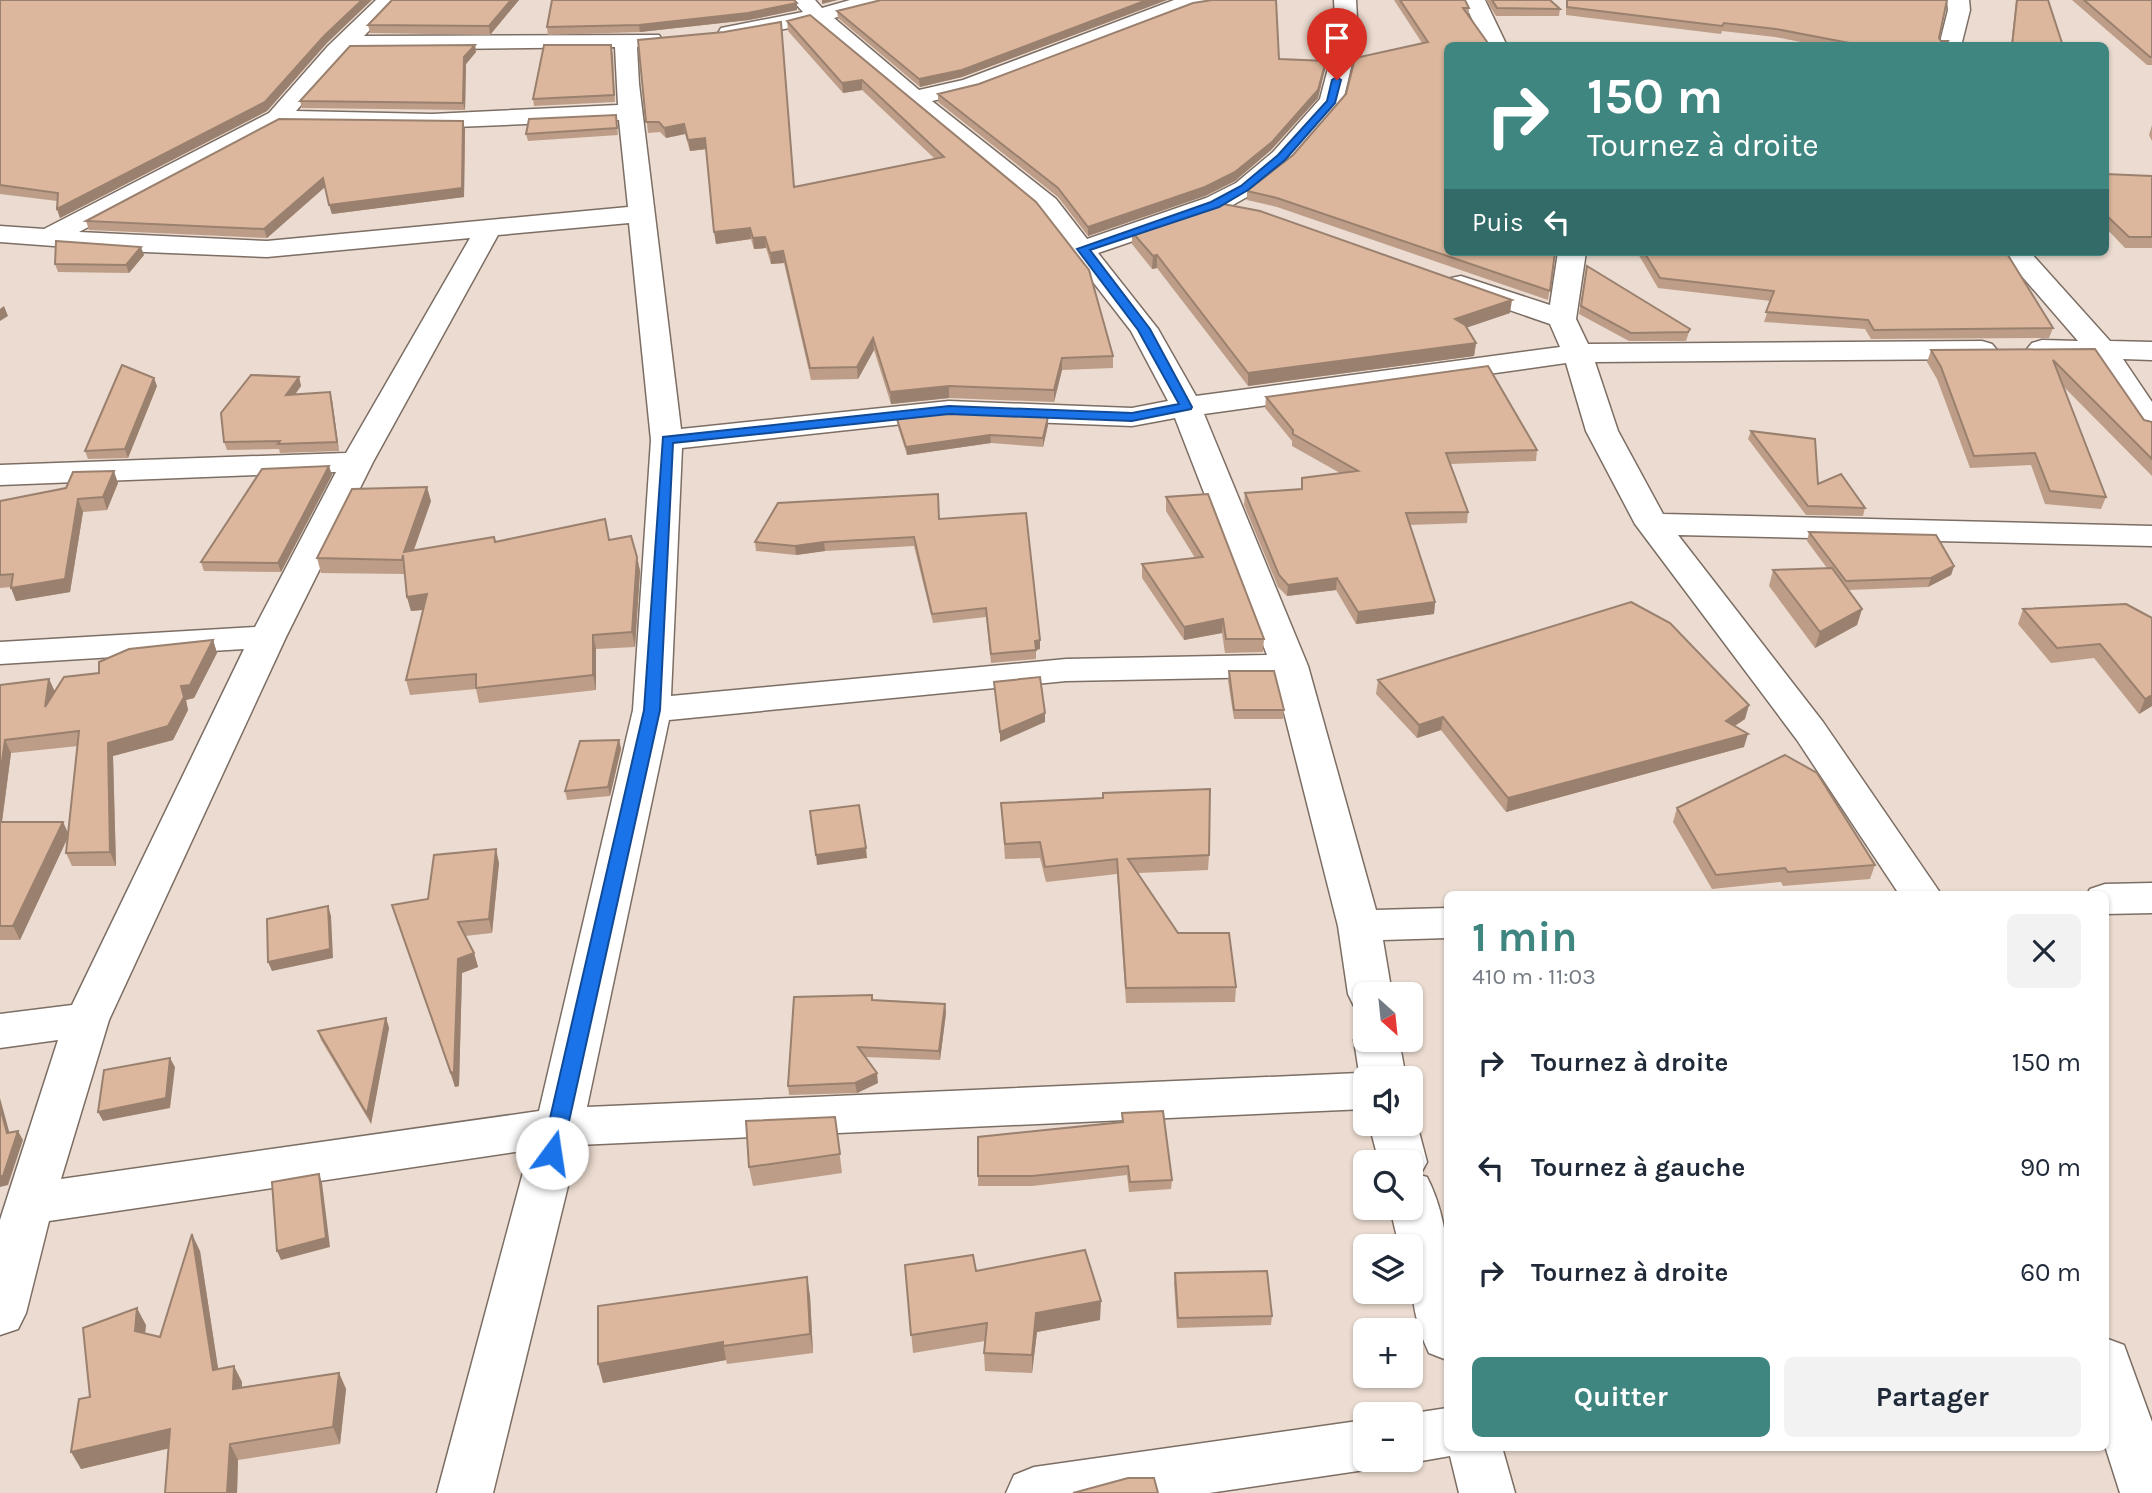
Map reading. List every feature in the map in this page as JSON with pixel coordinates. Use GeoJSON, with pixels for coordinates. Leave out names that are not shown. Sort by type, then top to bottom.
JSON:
{"type":"FeatureCollection","features":[{"type":"Feature","properties":{"kind":"street"},"geometry":{"type":"LineString","coordinates":[[0,259],[49,237],[277,118],[388,0]]}},
{"type":"Feature","properties":{"kind":"street"},"geometry":{"type":"LineString","coordinates":[[712,36],[761,29],[811,8],[873,0]]}},
{"type":"Feature","properties":{"kind":"street"},"geometry":{"type":"LineString","coordinates":[[914,98],[970,85],[1188,2],[1203,0]]}},
{"type":"Feature","properties":{"kind":"street"},"geometry":{"type":"LineString","coordinates":[[1083,249],[1215,204],[1245,188],[1282,158],[1331,101],[1347,38],[1345,0]]}},
{"type":"Feature","properties":{"kind":"street"},"geometry":{"type":"LineString","coordinates":[[1474,0],[1494,42]]}},
{"type":"Feature","properties":{"kind":"street"},"geometry":{"type":"LineString","coordinates":[[1951,42],[1958,0]]}},
{"type":"Feature","properties":{"kind":"street"},"geometry":{"type":"LineString","coordinates":[[811,8],[914,98],[1047,205],[1144,329],[1186,407],[1290,666],[1359,926],[1368,982]]}},
{"type":"Feature","properties":{"kind":"street"},"geometry":{"type":"LineString","coordinates":[[346,43],[626,42],[675,38]]}},
{"type":"Feature","properties":{"kind":"street"},"geometry":{"type":"LineString","coordinates":[[465,1493],[559,1127],[652,710],[667,440],[630,111],[626,42]]}},
{"type":"Feature","properties":{"kind":"street"},"geometry":{"type":"LineString","coordinates":[[277,118],[432,121],[630,111]]}},
{"type":"Feature","properties":{"kind":"street"},"geometry":{"type":"LineString","coordinates":[[1215,204],[1254,212]]}},
{"type":"Feature","properties":{"kind":"street"},"geometry":{"type":"LineString","coordinates":[[0,234],[121,243],[267,249],[642,214]]}},
{"type":"Feature","properties":{"kind":"street"},"geometry":{"type":"LineString","coordinates":[[0,1313],[29,1204],[87,1020],[268,637],[357,462],[488,230]]}},
{"type":"Feature","properties":{"kind":"street"},"geometry":{"type":"LineString","coordinates":[[1572,256],[1562,319],[1577,354],[1602,431],[1651,524],[1810,732],[1918,891]]}},
{"type":"Feature","properties":{"kind":"street"},"geometry":{"type":"LineString","coordinates":[[2019,256],[2101,349],[2152,424]]}},
{"type":"Feature","properties":{"kind":"street"},"geometry":{"type":"LineString","coordinates":[[1434,274],[1562,319]]}},
{"type":"Feature","properties":{"kind":"street"},"geometry":{"type":"LineString","coordinates":[[667,440],[949,410],[1132,417],[1186,407],[1577,354],[2101,349],[2152,351]]}},
{"type":"Feature","properties":{"kind":"street"},"geometry":{"type":"LineString","coordinates":[[0,475],[357,462]]}},
{"type":"Feature","properties":{"kind":"street"},"geometry":{"type":"LineString","coordinates":[[1651,524],[2152,536]]}},
{"type":"Feature","properties":{"kind":"street"},"geometry":{"type":"LineString","coordinates":[[0,653],[268,637]]}},
{"type":"Feature","properties":{"kind":"street"},"geometry":{"type":"LineString","coordinates":[[652,710],[1066,670],[1290,666]]}},
{"type":"Feature","properties":{"kind":"street"},"geometry":{"type":"LineString","coordinates":[[2109,899],[2152,898]]}},
{"type":"Feature","properties":{"kind":"street"},"geometry":{"type":"LineString","coordinates":[[1359,926],[1444,923]]}},
{"type":"Feature","properties":{"kind":"street"},"geometry":{"type":"LineString","coordinates":[[0,1031],[87,1020]]}},
{"type":"Feature","properties":{"kind":"street"},"geometry":{"type":"LineString","coordinates":[[29,1204],[559,1127],[1353,1092]]}},
{"type":"Feature","properties":{"kind":"street"},"geometry":{"type":"LineString","coordinates":[[1417,1220],[1444,1325]]}},
{"type":"Feature","properties":{"kind":"street"},"geometry":{"type":"LineString","coordinates":[[2109,1373],[2148,1493]]}},
{"type":"Feature","properties":{"kind":"street"},"geometry":{"type":"LineString","coordinates":[[1423,1436],[1444,1433]]}},
{"type":"Feature","properties":{"kind":"street"},"geometry":{"type":"LineString","coordinates":[[1034,1493],[1353,1447]]}},
{"type":"Feature","properties":{"kind":"street"},"geometry":{"type":"LineString","coordinates":[[1476,1451],[1487,1493]]}},
{"type":"Feature","properties":{"kind":"building"},"geometry":{"type":"Polygon","coordinates":[[[0,0],[362,0],[324,36],[265,102],[57,209],[58,193],[0,185],[0,0]]]}},
{"type":"Feature","properties":{"kind":"building"},"geometry":{"type":"Polygon","coordinates":[[[392,0],[511,0],[489,26],[368,25],[392,0]]]}},
{"type":"Feature","properties":{"kind":"building"},"geometry":{"type":"Polygon","coordinates":[[[552,0],[794,0],[797,3],[748,13],[639,25],[547,27],[552,0]]]}},
{"type":"Feature","properties":{"kind":"building"},"geometry":{"type":"Polygon","coordinates":[[[881,0],[1147,0],[962,70],[919,79],[837,11],[881,0]]]}},
{"type":"Feature","properties":{"kind":"building"},"geometry":{"type":"Polygon","coordinates":[[[1212,0],[1276,0],[1279,59],[1326,61],[1318,90],[1272,142],[1235,172],[1205,187],[1088,227],[1058,188],[938,94],[979,84],[1193,3],[1212,0]]]}},
{"type":"Feature","properties":{"kind":"building"},"geometry":{"type":"Polygon","coordinates":[[[1400,0],[1465,0],[1469,8],[1463,8],[1487,42],[1444,42],[1444,255],[1277,198],[1247,191],[1293,155],[1346,94],[1355,58],[1428,42],[1400,0]]]}},
{"type":"Feature","properties":{"kind":"building"},"geometry":{"type":"Polygon","coordinates":[[[1492,0],[1550,0],[1560,9],[1497,8],[1492,0]]]}},
{"type":"Feature","properties":{"kind":"building"},"geometry":{"type":"Polygon","coordinates":[[[1567,0],[1947,0],[1939,38],[1941,41],[1948,41],[1844,42],[1776,29],[1724,23],[1722,26],[1567,7],[1567,0]]]}},
{"type":"Feature","properties":{"kind":"building"},"geometry":{"type":"Polygon","coordinates":[[[2017,0],[2048,0],[2062,42],[2012,42],[2017,0]]]}},
{"type":"Feature","properties":{"kind":"building"},"geometry":{"type":"Polygon","coordinates":[[[2084,0],[2152,0],[2152,57],[2150,57],[2084,0]]]}},
{"type":"Feature","properties":{"kind":"building"},"geometry":{"type":"Polygon","coordinates":[[[810,15],[1036,202],[1089,270],[1113,356],[1062,358],[1054,390],[949,386],[890,392],[873,338],[857,367],[810,368],[783,251],[770,253],[765,237],[753,238],[750,228],[714,232],[705,138],[688,140],[684,124],[664,128],[659,122],[646,122],[638,40],[724,32],[781,22],[794,187],[944,157],[862,80],[842,83],[787,21],[810,15]]]}},
{"type":"Feature","properties":{"kind":"building"},"geometry":{"type":"Polygon","coordinates":[[[475,45],[464,57],[463,103],[300,101],[350,46],[475,45]]]}},
{"type":"Feature","properties":{"kind":"building"},"geometry":{"type":"Polygon","coordinates":[[[544,45],[611,45],[614,95],[533,99],[544,45]]]}},
{"type":"Feature","properties":{"kind":"building"},"geometry":{"type":"Polygon","coordinates":[[[616,115],[617,128],[526,134],[529,119],[616,115]]]}},
{"type":"Feature","properties":{"kind":"building"},"geometry":{"type":"Polygon","coordinates":[[[279,119],[463,121],[462,188],[329,205],[323,178],[264,229],[86,221],[279,119]]]}},
{"type":"Feature","properties":{"kind":"building"},"geometry":{"type":"Polygon","coordinates":[[[2109,174],[2152,176],[2152,237],[2129,237],[2109,218],[2109,174]]]}},
{"type":"Feature","properties":{"kind":"building"},"geometry":{"type":"Polygon","coordinates":[[[1218,203],[1260,211],[1512,300],[1455,319],[1465,325],[1476,343],[1248,373],[1157,255],[1153,256],[1132,232],[1218,203]]]}},
{"type":"Feature","properties":{"kind":"building"},"geometry":{"type":"Polygon","coordinates":[[[56,241],[141,247],[126,265],[55,264],[56,241]]]}},
{"type":"Feature","properties":{"kind":"building"},"geometry":{"type":"Polygon","coordinates":[[[1447,256],[1554,256],[1550,291],[1447,256]]]}},
{"type":"Feature","properties":{"kind":"building"},"geometry":{"type":"Polygon","coordinates":[[[1646,256],[2008,256],[2053,328],[1874,330],[1868,320],[1766,312],[1774,291],[1660,278],[1646,256]]]}},
{"type":"Feature","properties":{"kind":"building"},"geometry":{"type":"Polygon","coordinates":[[[1587,266],[1690,329],[1688,332],[1631,333],[1581,306],[1587,266]]]}},
{"type":"Feature","properties":{"kind":"building"},"geometry":{"type":"Polygon","coordinates":[[[2095,349],[2144,420],[2152,422],[2152,459],[2053,360],[2106,497],[2050,491],[2035,453],[1974,456],[1941,367],[1931,350],[2095,349]]]}},
{"type":"Feature","properties":{"kind":"building"},"geometry":{"type":"Polygon","coordinates":[[[122,365],[154,378],[125,449],[85,451],[122,365]]]}},
{"type":"Feature","properties":{"kind":"building"},"geometry":{"type":"Polygon","coordinates":[[[1488,366],[1537,450],[1446,453],[1468,512],[1406,513],[1435,602],[1358,612],[1337,578],[1288,585],[1279,575],[1245,493],[1302,489],[1302,478],[1358,471],[1293,434],[1293,430],[1266,397],[1488,366]]]}},
{"type":"Feature","properties":{"kind":"building"},"geometry":{"type":"Polygon","coordinates":[[[251,375],[299,377],[286,395],[330,392],[337,442],[224,442],[221,413],[251,375]]]}},
{"type":"Feature","properties":{"kind":"building"},"geometry":{"type":"Polygon","coordinates":[[[949,413],[1048,417],[1043,438],[990,435],[906,447],[897,419],[949,413]]]}},
{"type":"Feature","properties":{"kind":"building"},"geometry":{"type":"Polygon","coordinates":[[[1751,431],[1815,439],[1818,484],[1841,474],[1865,508],[1808,506],[1751,431]]]}},
{"type":"Feature","properties":{"kind":"building"},"geometry":{"type":"Polygon","coordinates":[[[329,466],[278,563],[201,562],[262,469],[329,466]]]}},
{"type":"Feature","properties":{"kind":"building"},"geometry":{"type":"Polygon","coordinates":[[[114,471],[103,497],[78,499],[65,579],[11,588],[13,574],[0,575],[0,501],[66,488],[73,472],[114,471]]]}},
{"type":"Feature","properties":{"kind":"building"},"geometry":{"type":"Polygon","coordinates":[[[427,487],[404,552],[494,537],[495,542],[605,519],[609,540],[631,536],[637,557],[632,632],[593,635],[593,675],[476,688],[476,674],[406,680],[427,594],[407,597],[403,555],[402,560],[317,558],[352,489],[427,487]]]}},
{"type":"Feature","properties":{"kind":"building"},"geometry":{"type":"Polygon","coordinates":[[[938,494],[939,519],[1026,513],[1040,640],[1035,641],[1036,650],[991,654],[986,608],[932,614],[914,537],[795,546],[755,542],[778,503],[938,494]]]}},
{"type":"Feature","properties":{"kind":"building"},"geometry":{"type":"Polygon","coordinates":[[[1208,494],[1264,639],[1226,639],[1223,619],[1184,627],[1142,564],[1203,557],[1166,497],[1208,494]]]}},
{"type":"Feature","properties":{"kind":"building"},"geometry":{"type":"Polygon","coordinates":[[[1809,532],[1936,535],[1954,566],[1931,578],[1846,581],[1809,532]]]}},
{"type":"Feature","properties":{"kind":"building"},"geometry":{"type":"Polygon","coordinates":[[[1832,568],[1862,609],[1820,632],[1773,570],[1832,568]]]}},
{"type":"Feature","properties":{"kind":"building"},"geometry":{"type":"Polygon","coordinates":[[[1631,602],[1670,623],[1749,705],[1726,721],[1748,734],[1508,798],[1443,717],[1419,725],[1378,680],[1631,602]]]}},
{"type":"Feature","properties":{"kind":"building"},"geometry":{"type":"Polygon","coordinates":[[[2126,604],[2152,618],[2152,695],[2145,699],[2100,644],[2057,648],[2023,609],[2126,604]]]}},
{"type":"Feature","properties":{"kind":"building"},"geometry":{"type":"Polygon","coordinates":[[[213,640],[190,685],[181,686],[184,697],[168,726],[108,743],[110,852],[66,853],[79,731],[5,740],[0,776],[0,685],[49,679],[45,707],[64,677],[99,673],[99,662],[129,649],[213,640]]]}},
{"type":"Feature","properties":{"kind":"building"},"geometry":{"type":"Polygon","coordinates":[[[1229,671],[1274,671],[1284,710],[1234,710],[1229,671]]]}},
{"type":"Feature","properties":{"kind":"building"},"geometry":{"type":"Polygon","coordinates":[[[1040,677],[1045,713],[1000,732],[994,682],[1040,677]]]}},
{"type":"Feature","properties":{"kind":"building"},"geometry":{"type":"Polygon","coordinates":[[[619,740],[608,787],[565,791],[580,741],[619,740]]]}},
{"type":"Feature","properties":{"kind":"building"},"geometry":{"type":"Polygon","coordinates":[[[1785,755],[1817,773],[1875,865],[1788,872],[1785,868],[1716,875],[1677,808],[1785,755]]]}},
{"type":"Feature","properties":{"kind":"building"},"geometry":{"type":"Polygon","coordinates":[[[1210,789],[1209,855],[1128,859],[1178,933],[1229,933],[1236,987],[1126,988],[1117,859],[1045,867],[1040,842],[1005,844],[1001,803],[1103,798],[1103,793],[1210,789]]]}},
{"type":"Feature","properties":{"kind":"building"},"geometry":{"type":"Polygon","coordinates":[[[859,805],[866,848],[816,855],[810,811],[859,805]]]}},
{"type":"Feature","properties":{"kind":"building"},"geometry":{"type":"Polygon","coordinates":[[[0,822],[63,822],[13,926],[0,926],[0,822]]]}},
{"type":"Feature","properties":{"kind":"building"},"geometry":{"type":"Polygon","coordinates":[[[496,849],[489,919],[458,922],[474,953],[458,959],[454,1072],[451,1073],[392,905],[428,899],[434,855],[496,849]]]}},
{"type":"Feature","properties":{"kind":"building"},"geometry":{"type":"Polygon","coordinates":[[[328,906],[330,949],[268,962],[267,919],[328,906]]]}},
{"type":"Feature","properties":{"kind":"building"},"geometry":{"type":"Polygon","coordinates":[[[872,995],[872,1000],[945,1004],[939,1051],[858,1047],[877,1073],[855,1083],[788,1086],[794,997],[872,995]]]}},
{"type":"Feature","properties":{"kind":"building"},"geometry":{"type":"Polygon","coordinates":[[[386,1018],[367,1114],[318,1031],[386,1018]]]}},
{"type":"Feature","properties":{"kind":"building"},"geometry":{"type":"Polygon","coordinates":[[[170,1058],[166,1098],[98,1112],[104,1070],[170,1058]]]}},
{"type":"Feature","properties":{"kind":"building"},"geometry":{"type":"Polygon","coordinates":[[[0,1107],[7,1133],[18,1131],[3,1176],[0,1176],[0,1107]]]}},
{"type":"Feature","properties":{"kind":"building"},"geometry":{"type":"Polygon","coordinates":[[[1163,1111],[1172,1180],[1130,1182],[1128,1166],[1032,1176],[978,1176],[978,1137],[1123,1122],[1122,1113],[1163,1111]]]}},
{"type":"Feature","properties":{"kind":"building"},"geometry":{"type":"Polygon","coordinates":[[[835,1117],[840,1154],[749,1167],[746,1121],[835,1117]]]}},
{"type":"Feature","properties":{"kind":"building"},"geometry":{"type":"Polygon","coordinates":[[[319,1174],[326,1238],[277,1251],[272,1182],[319,1174]]]}},
{"type":"Feature","properties":{"kind":"building"},"geometry":{"type":"Polygon","coordinates":[[[192,1234],[213,1370],[234,1366],[233,1389],[339,1373],[333,1427],[230,1444],[227,1493],[165,1493],[170,1429],[71,1452],[79,1399],[90,1397],[83,1328],[137,1308],[135,1331],[160,1337],[192,1234]]]}},
{"type":"Feature","properties":{"kind":"building"},"geometry":{"type":"Polygon","coordinates":[[[1085,1250],[1101,1301],[1036,1313],[1032,1355],[984,1353],[987,1323],[911,1335],[905,1265],[973,1255],[976,1271],[1085,1250]]]}},
{"type":"Feature","properties":{"kind":"building"},"geometry":{"type":"Polygon","coordinates":[[[1267,1271],[1272,1316],[1178,1318],[1175,1273],[1267,1271]]]}},
{"type":"Feature","properties":{"kind":"building"},"geometry":{"type":"Polygon","coordinates":[[[807,1277],[810,1334],[723,1346],[723,1342],[598,1364],[598,1306],[807,1277]]]}},
{"type":"Feature","properties":{"kind":"building"},"geometry":{"type":"Polygon","coordinates":[[[1128,1478],[1154,1478],[1158,1493],[1073,1493],[1128,1478]]]}},
{"type":"Feature","properties":{"kind":"route"},"geometry":{"type":"LineString","coordinates":[[552,1153],[652,710],[667,440],[949,410],[1132,417],[1186,407],[1144,329],[1083,249],[1215,204],[1245,188],[1282,158],[1331,101],[1337,80]]}}]}
